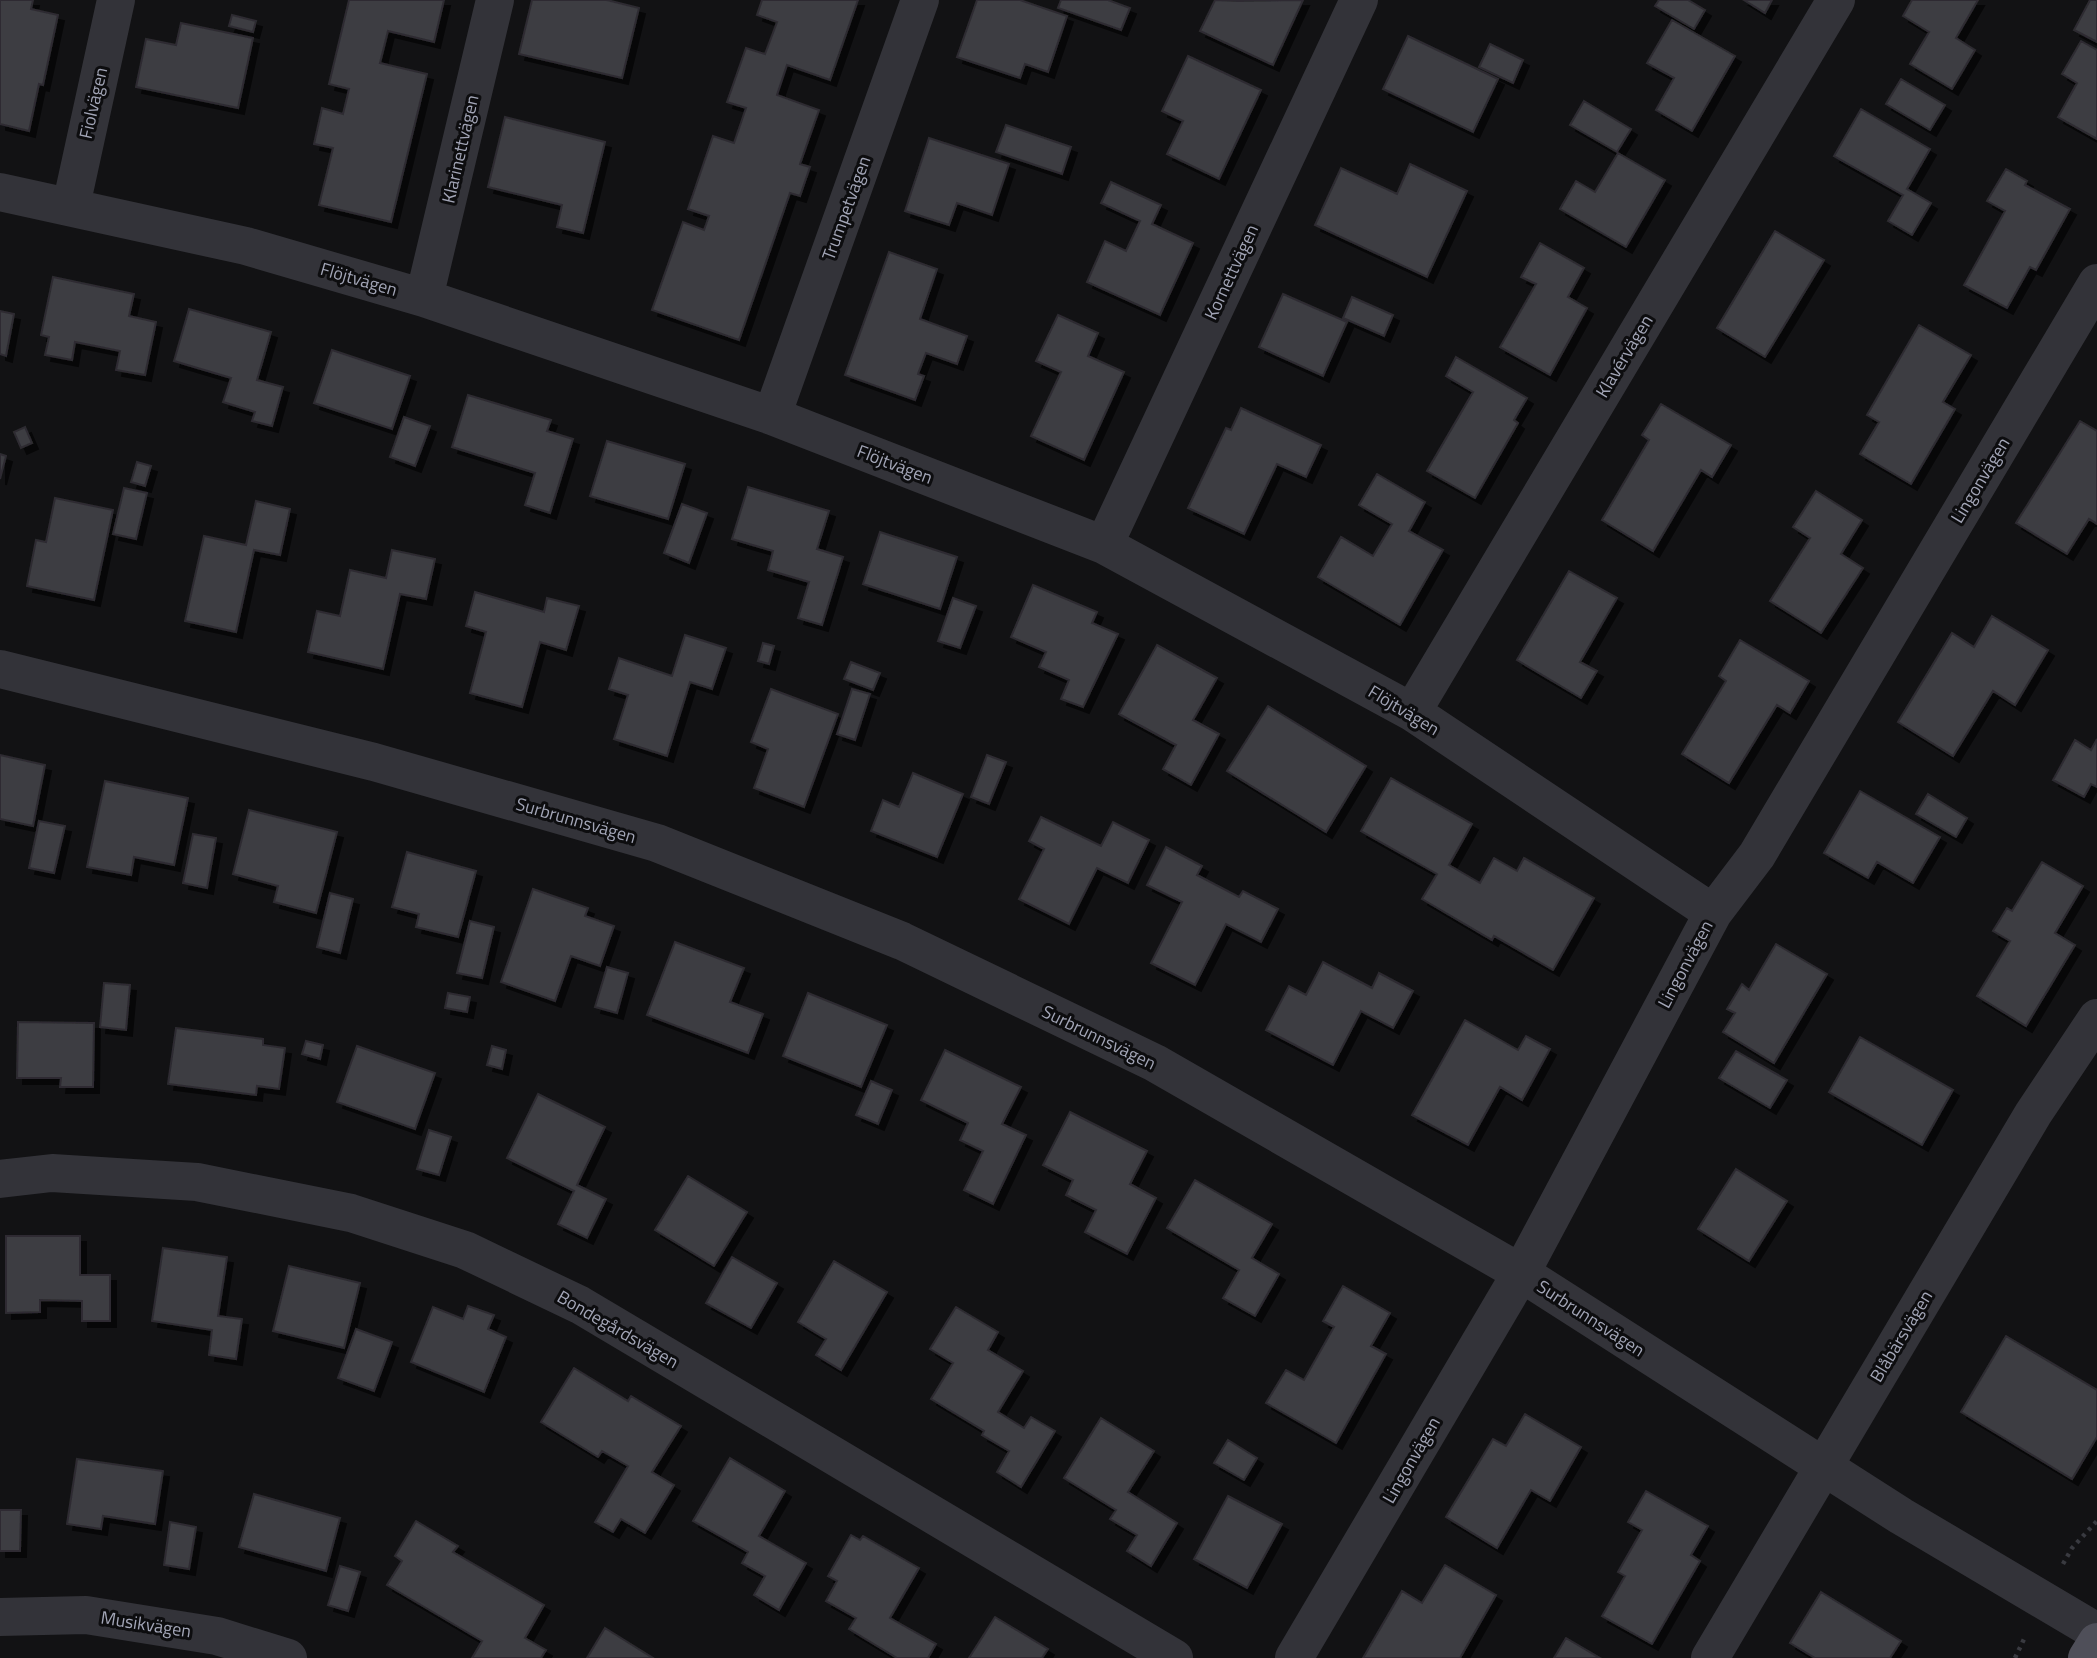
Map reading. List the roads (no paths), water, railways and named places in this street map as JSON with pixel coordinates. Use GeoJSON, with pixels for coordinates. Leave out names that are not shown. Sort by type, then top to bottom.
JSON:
{"type":"FeatureCollection","features":[{"type":"Feature","properties":{"kind":"main road"},"geometry":{"type":"LineString","coordinates":[[2087,1658],[2097,1642]]}},
{"type":"Feature","properties":{"kind":"street","name":"Fiolvägen"},"geometry":{"type":"LineString","coordinates":[[71,206],[116,0]]}},
{"type":"Feature","properties":{"kind":"street","name":"Klarinettvägen"},"geometry":{"type":"LineString","coordinates":[[424,298],[495,0]]}},
{"type":"Feature","properties":{"kind":"street","name":"Trumpetvägen"},"geometry":{"type":"LineString","coordinates":[[772,416],[919,0]]}},
{"type":"Feature","properties":{"kind":"street","name":"Kornettvägen"},"geometry":{"type":"LineString","coordinates":[[1104,545],[1359,0]]}},
{"type":"Feature","properties":{"kind":"street","name":"Klavérvägen"},"geometry":{"type":"LineString","coordinates":[[1412,712],[1836,0]]}},
{"type":"Feature","properties":{"kind":"street","name":"Flöjtvägen"},"geometry":{"type":"LineString","coordinates":[[0,192],[246,246],[424,298],[772,416],[1104,545],[1412,712],[1713,913]]}},
{"type":"Feature","properties":{"kind":"street","name":"Lingonvägen"},"geometry":{"type":"LineString","coordinates":[[1294,1658],[1521,1273],[1713,913],[1758,855],[2097,283]]}},
{"type":"Feature","properties":{"kind":"street","name":"Surbrunnsvägen"},"geometry":{"type":"LineString","coordinates":[[0,669],[374,762],[657,843],[902,941],[1155,1063],[1521,1273],[1824,1467],[2097,1632]]}},
{"type":"Feature","properties":{"kind":"street","name":"Blåbärsvägen"},"geometry":{"type":"LineString","coordinates":[[1710,1658],[2033,1114],[2097,1018]]}},
{"type":"Feature","properties":{"kind":"street","name":"Bondegårdsvägen"},"geometry":{"type":"LineString","coordinates":[[0,1179],[52,1173],[197,1182],[351,1213],[465,1250],[580,1305],[1174,1658]]}},
{"type":"Feature","properties":{"kind":"street","name":"Musikvägen"},"geometry":{"type":"LineString","coordinates":[[0,1616],[86,1615],[217,1636],[288,1658]]}}]}
